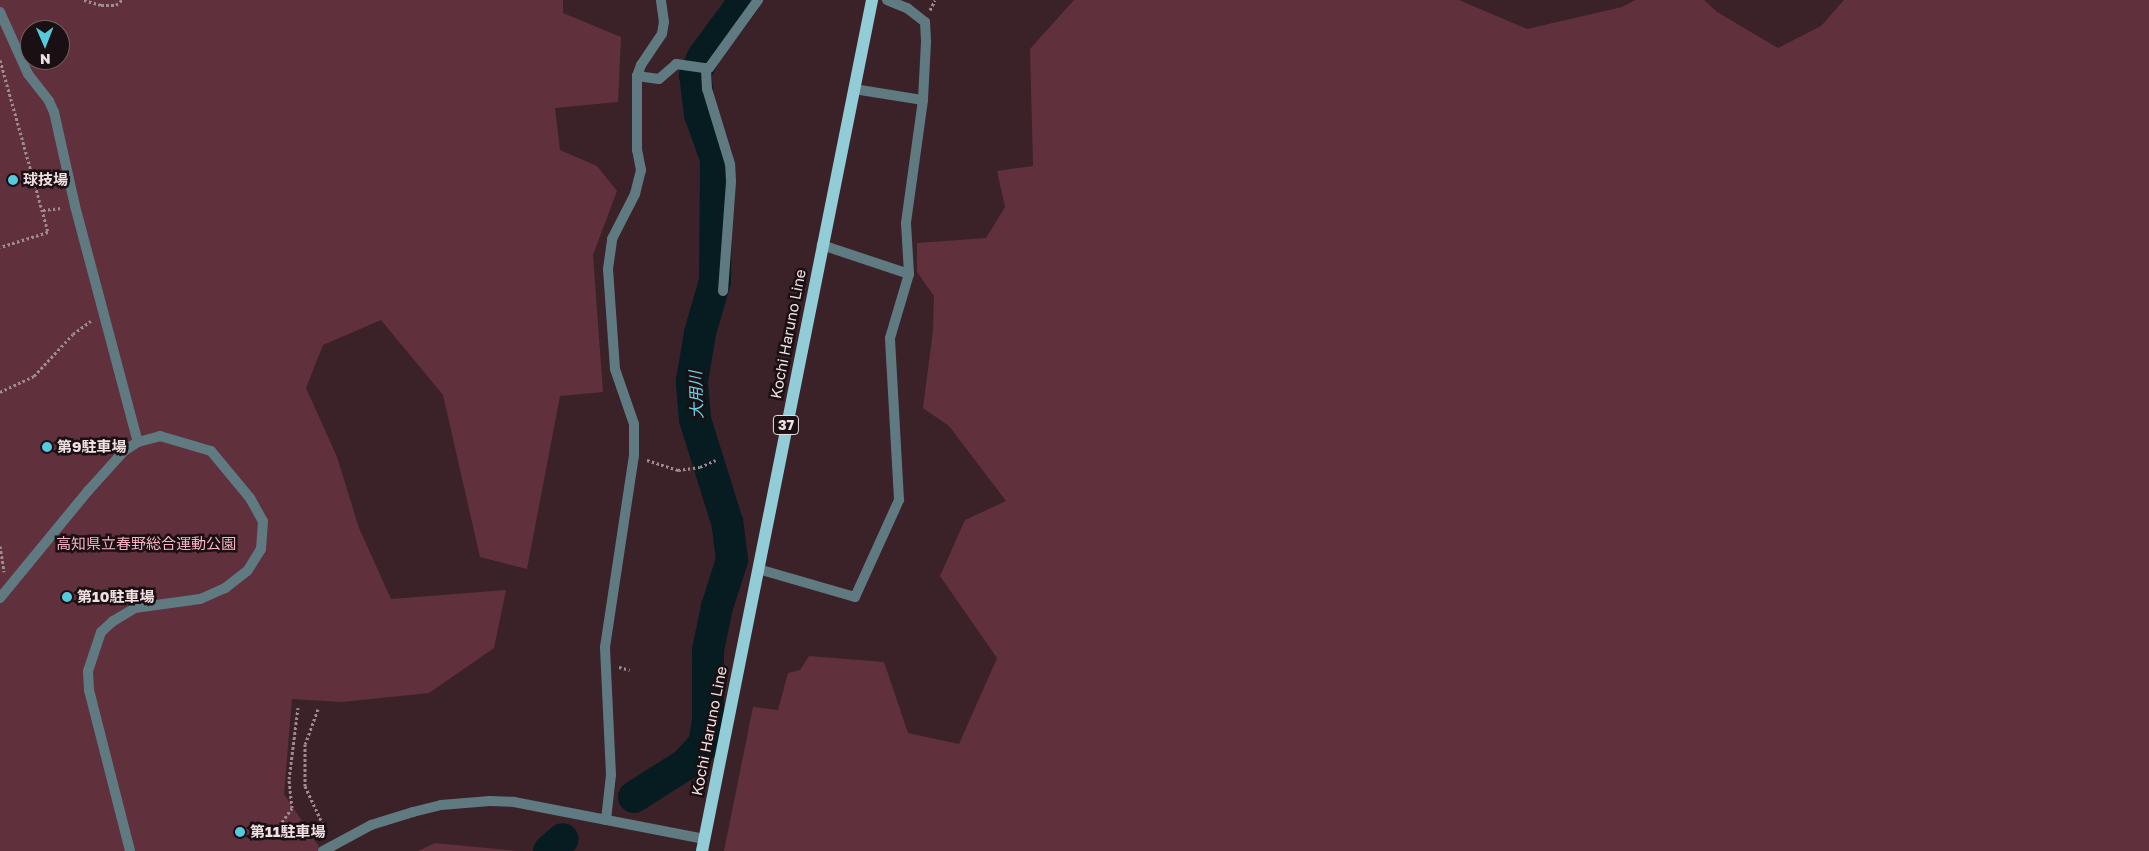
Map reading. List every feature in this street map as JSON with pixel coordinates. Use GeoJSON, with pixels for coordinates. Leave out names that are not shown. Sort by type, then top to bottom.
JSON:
{"type":"FeatureCollection","features":[{"type":"Feature","properties":{"kind":"main road","name":"Kochi Haruno Line"},"geometry":{"type":"LineString","coordinates":[[703,845],[872,0]]}},
{"type":"Feature","properties":{"kind":"street"},"geometry":{"type":"LineString","coordinates":[[606,820],[611,775],[605,647],[634,456],[634,424],[615,369],[608,270],[612,239],[635,194],[640,170],[637,150],[637,76],[641,65],[662,34],[664,22],[661,0]]}},
{"type":"Feature","properties":{"kind":"street"},"geometry":{"type":"LineString","coordinates":[[637,76],[654,80],[660,79],[672,66],[682,63],[709,68],[758,0]]}},
{"type":"Feature","properties":{"kind":"street"},"geometry":{"type":"LineString","coordinates":[[758,569],[855,598],[900,500],[890,338],[909,274],[906,223],[923,100],[925,22],[907,8],[887,0]]}},
{"type":"Feature","properties":{"kind":"street"},"geometry":{"type":"LineString","coordinates":[[0,12],[28,74],[49,100],[54,112],[75,206],[138,442]]}},
{"type":"Feature","properties":{"kind":"street"},"geometry":{"type":"LineString","coordinates":[[706,68],[707,89],[730,164],[731,181],[723,291]]}},
{"type":"Feature","properties":{"kind":"street"},"geometry":{"type":"LineString","coordinates":[[854,89],[923,100]]}},
{"type":"Feature","properties":{"kind":"street"},"geometry":{"type":"LineString","coordinates":[[822,246],[909,274]]}},
{"type":"Feature","properties":{"kind":"street"},"geometry":{"type":"LineString","coordinates":[[0,598],[88,491],[124,451],[138,442],[160,436],[211,451],[250,498],[263,521],[261,549],[247,571],[225,588],[200,599],[135,608],[113,621],[101,632],[88,671],[89,690],[130,851]]}},
{"type":"Feature","properties":{"kind":"street"},"geometry":{"type":"LineString","coordinates":[[323,851],[371,825],[413,812],[465,802],[514,802],[606,820],[703,845]]}},
{"type":"Feature","properties":{"kind":"path"},"geometry":{"type":"LineString","coordinates":[[84,0],[101,5],[116,5],[122,0]]}},
{"type":"Feature","properties":{"kind":"path"},"geometry":{"type":"LineString","coordinates":[[0,60],[48,232],[0,247]]}},
{"type":"Feature","properties":{"kind":"path"},"geometry":{"type":"LineString","coordinates":[[43,210],[66,207]]}},
{"type":"Feature","properties":{"kind":"path"},"geometry":{"type":"LineString","coordinates":[[0,392],[34,376],[73,334],[96,318]]}},
{"type":"Feature","properties":{"kind":"path"},"geometry":{"type":"LineString","coordinates":[[634,456],[678,470],[700,467],[716,460]]}},
{"type":"Feature","properties":{"kind":"path"},"geometry":{"type":"LineString","coordinates":[[0,547],[5,575]]}},
{"type":"Feature","properties":{"kind":"path"},"geometry":{"type":"LineString","coordinates":[[279,826],[292,808],[289,779],[298,708]]}},
{"type":"Feature","properties":{"kind":"path"},"geometry":{"type":"LineString","coordinates":[[318,709],[305,744],[305,786],[326,831]]}},
{"type":"Feature","properties":{"kind":"green space","name":"高知県立春野総合運動公園"},"geometry":{"type":"Polygon","coordinates":[[[0,0],[563,0],[563,13],[621,37],[618,102],[555,108],[560,150],[597,166],[617,191],[593,255],[603,392],[560,396],[527,569],[480,557],[443,395],[381,320],[323,345],[306,388],[337,457],[359,528],[391,599],[506,590],[494,648],[429,693],[342,702],[292,699],[284,794],[322,851],[0,851],[0,0]]]}},
{"type":"Feature","properties":{"kind":"green space"},"geometry":{"type":"Polygon","coordinates":[[[1074,0],[1459,0],[1527,29],[1622,7],[1635,0],[1704,0],[1717,12],[1778,48],[1821,26],[1844,0],[2149,0],[2149,851],[724,851],[753,707],[778,710],[788,673],[800,670],[809,656],[884,662],[908,733],[959,744],[997,658],[940,576],[965,520],[1006,501],[949,426],[923,408],[933,330],[934,296],[917,272],[917,243],[986,238],[1005,207],[997,171],[1033,166],[1030,49],[1074,0]]]}},
{"type":"Feature","properties":{"kind":"green space"},"geometry":{"type":"Polygon","coordinates":[[[435,843],[517,851],[418,851],[435,843]]]}},
{"type":"Feature","properties":{"kind":"waterway","name":"大用川"},"geometry":{"type":"LineString","coordinates":[[634,797],[686,764],[704,744],[708,721],[708,650],[717,607],[732,560],[727,522],[695,419],[692,381],[700,333],[715,281],[716,159],[700,114],[695,75],[703,57],[745,0]]}},
{"type":"Feature","properties":{"kind":"waterway","name":"大用川"},"geometry":{"type":"LineString","coordinates":[[549,851],[563,839]]}},
{"type":"Feature","properties":{"kind":"place","name":"球技場"},"geometry":{"type":"Point","coordinates":[13,180]}},
{"type":"Feature","properties":{"kind":"place","name":"第9駐車場"},"geometry":{"type":"Point","coordinates":[47,447]}},
{"type":"Feature","properties":{"kind":"place","name":"第10駐車場"},"geometry":{"type":"Point","coordinates":[67,597]}},
{"type":"Feature","properties":{"kind":"place","name":"第11駐車場"},"geometry":{"type":"Point","coordinates":[240,832]}}]}
